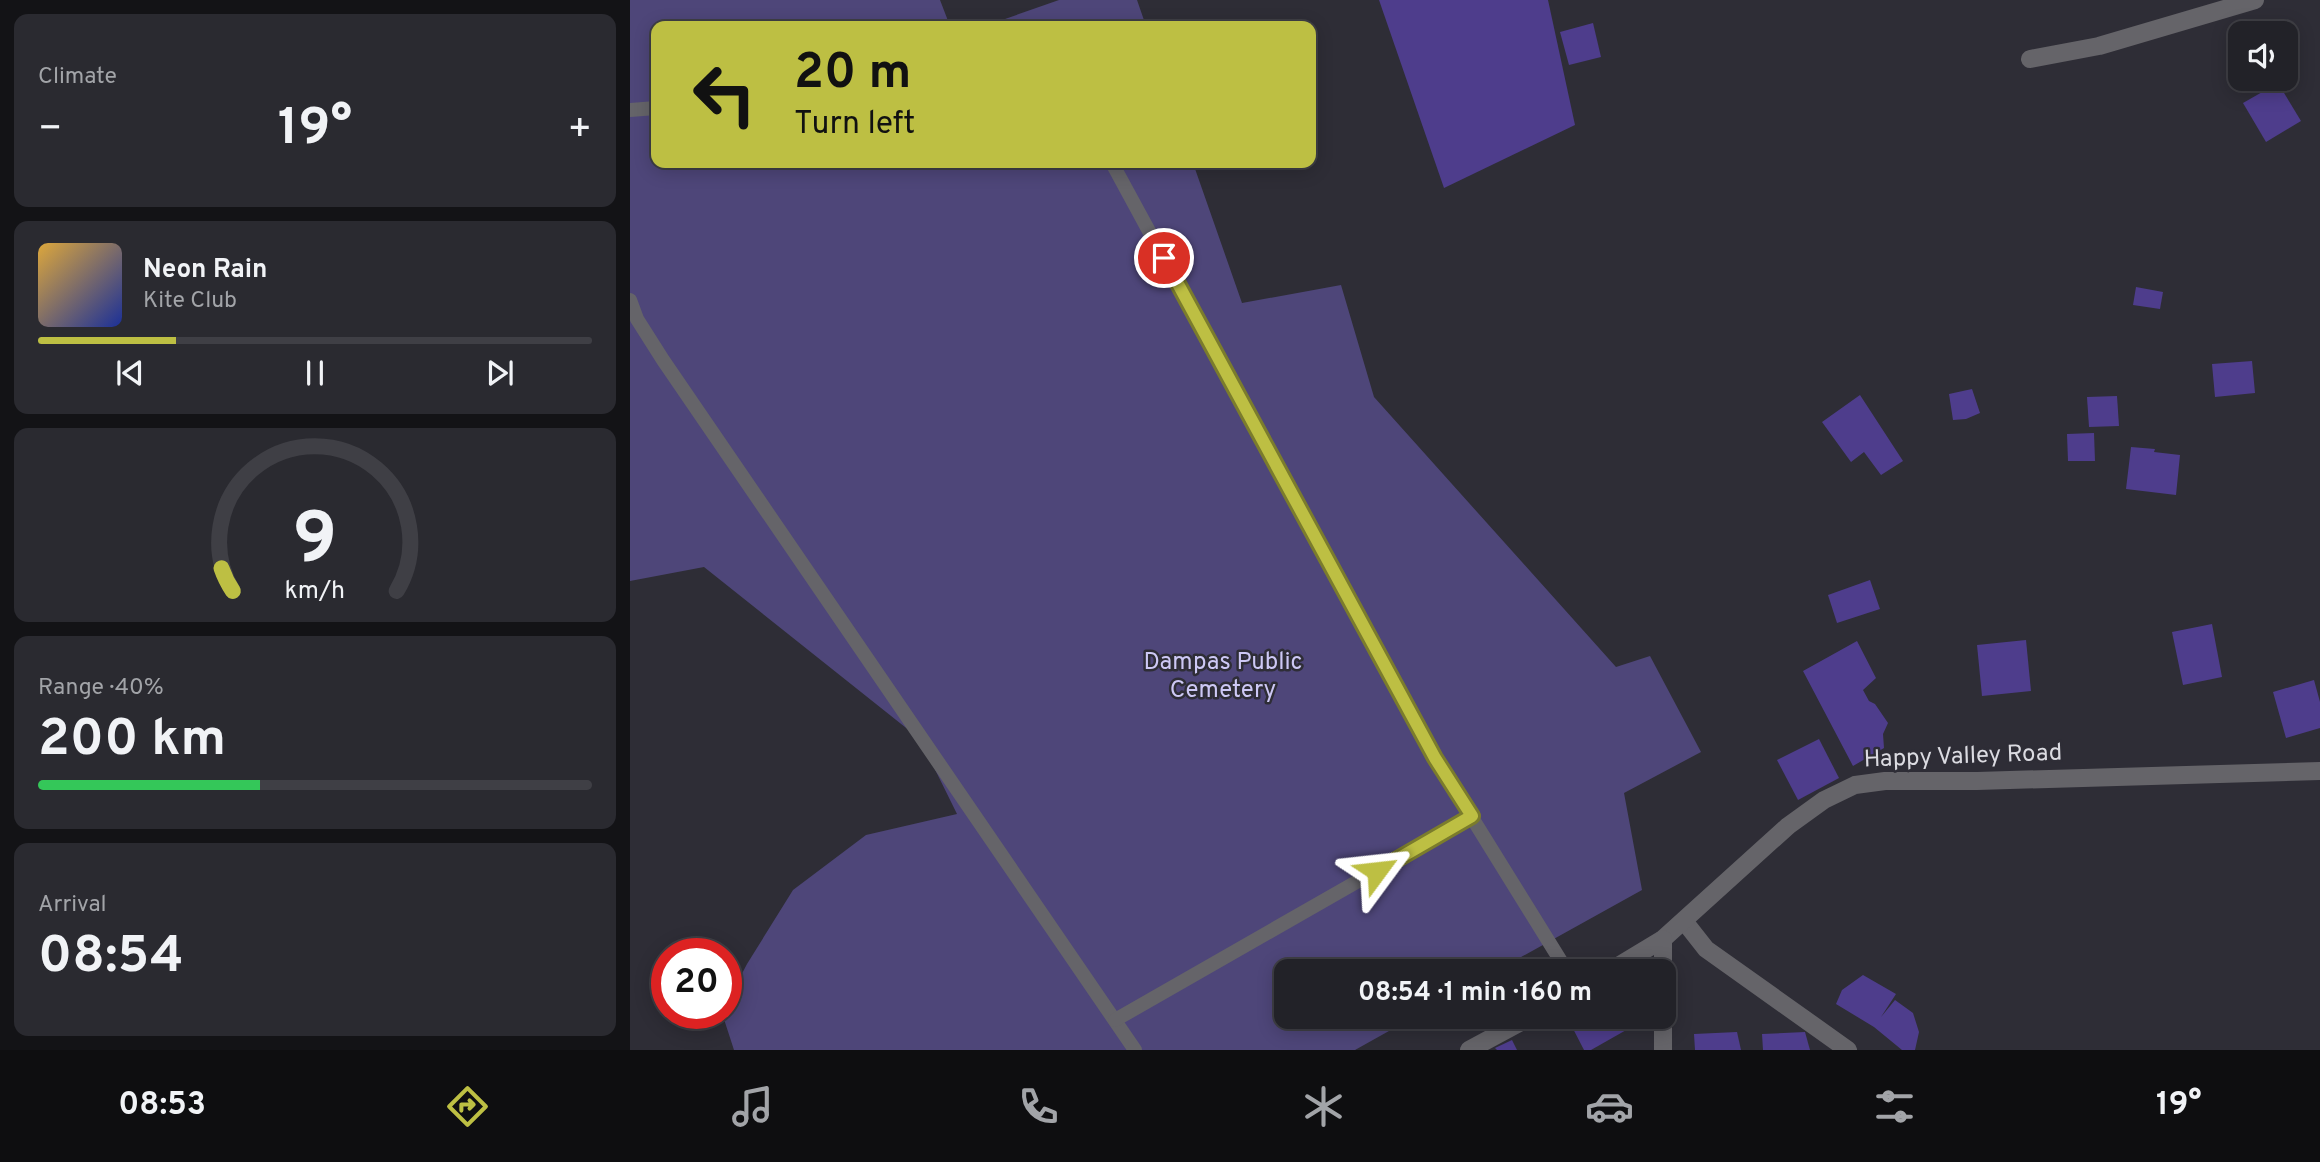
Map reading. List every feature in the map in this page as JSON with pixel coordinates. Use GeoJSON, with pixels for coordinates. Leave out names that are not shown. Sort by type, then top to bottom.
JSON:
{"type":"FeatureCollection","features":[{"type":"Feature","properties":{"kind":"street"},"geometry":{"type":"LineString","coordinates":[[2030,59],[2099,46],[2255,0]]}},
{"type":"Feature","properties":{"kind":"street","name":"Happy Valley Road"},"geometry":{"type":"LineString","coordinates":[[1630,959],[1663,939],[1788,826],[1824,800],[1855,785],[1885,781],[1977,781],[2320,771]]}},
{"type":"Feature","properties":{"kind":"street"},"geometry":{"type":"LineString","coordinates":[[1684,920],[1706,949],[1848,1050]]}},
{"type":"Feature","properties":{"kind":"street"},"geometry":{"type":"LineString","coordinates":[[1663,939],[1663,959]]}},
{"type":"Feature","properties":{"kind":"street"},"geometry":{"type":"LineString","coordinates":[[1469,1050],[1508,1029]]}},
{"type":"Feature","properties":{"kind":"street"},"geometry":{"type":"LineString","coordinates":[[1663,1029],[1663,1050]]}},
{"type":"Feature","properties":{"kind":"lane"},"geometry":{"type":"LineString","coordinates":[[630,110],[651,108]]}},
{"type":"Feature","properties":{"kind":"lane"},"geometry":{"type":"LineString","coordinates":[[1115,168],[1435,758],[1560,959]]}},
{"type":"Feature","properties":{"kind":"lane"},"geometry":{"type":"LineString","coordinates":[[630,300],[637,319],[663,360],[1135,1050]]}},
{"type":"Feature","properties":{"kind":"lane"},"geometry":{"type":"LineString","coordinates":[[1115,1020],[1472,816]]}},
{"type":"Feature","properties":{"kind":"green space","name":"Dampas Public Cemetery"},"geometry":{"type":"Polygon","coordinates":[[[630,0],[940,0],[948,21],[651,21],[651,168],[1195,168],[1242,303],[1341,285],[1374,397],[1616,667],[1650,656],[1701,752],[1624,793],[1642,890],[1518,959],[1274,959],[1274,1029],[1393,1029],[1355,1050],[734,1050],[727,1029],[742,1029],[742,974],[793,890],[866,835],[957,814],[920,739],[704,567],[630,581],[630,0]]]}},
{"type":"Feature","properties":{"kind":"green space"},"geometry":{"type":"Polygon","coordinates":[[[1059,0],[1137,0],[1144,21],[999,21],[1059,0]]]}},
{"type":"Feature","properties":{"kind":"building"},"geometry":{"type":"Polygon","coordinates":[[[1379,0],[1548,0],[1575,125],[1444,188],[1379,0]]]}},
{"type":"Feature","properties":{"kind":"building"},"geometry":{"type":"Polygon","coordinates":[[[1593,23],[1601,57],[1569,65],[1560,32],[1593,23]]]}},
{"type":"Feature","properties":{"kind":"building"},"geometry":{"type":"Polygon","coordinates":[[[2264,91],[2283,91],[2301,121],[2266,142],[2243,103],[2264,91]]]}},
{"type":"Feature","properties":{"kind":"building"},"geometry":{"type":"Polygon","coordinates":[[[2136,287],[2163,292],[2160,309],[2133,305],[2136,287]]]}},
{"type":"Feature","properties":{"kind":"building"},"geometry":{"type":"Polygon","coordinates":[[[2252,361],[2255,393],[2215,397],[2212,364],[2252,361]]]}},
{"type":"Feature","properties":{"kind":"building"},"geometry":{"type":"Polygon","coordinates":[[[1972,389],[1980,413],[1966,419],[1953,420],[1949,394],[1972,389]]]}},
{"type":"Feature","properties":{"kind":"building"},"geometry":{"type":"Polygon","coordinates":[[[1860,395],[1903,461],[1881,475],[1864,452],[1851,462],[1822,422],[1860,395]]]}},
{"type":"Feature","properties":{"kind":"building"},"geometry":{"type":"Polygon","coordinates":[[[2117,396],[2119,426],[2089,427],[2087,397],[2117,396]]]}},
{"type":"Feature","properties":{"kind":"building"},"geometry":{"type":"Polygon","coordinates":[[[2094,433],[2095,461],[2068,461],[2067,434],[2094,433]]]}},
{"type":"Feature","properties":{"kind":"building"},"geometry":{"type":"Polygon","coordinates":[[[2131,447],[2180,455],[2176,495],[2126,489],[2131,447]]]}},
{"type":"Feature","properties":{"kind":"building"},"geometry":{"type":"Polygon","coordinates":[[[1870,580],[1880,609],[1837,623],[1828,595],[1870,580]]]}},
{"type":"Feature","properties":{"kind":"building"},"geometry":{"type":"Polygon","coordinates":[[[2212,624],[2222,677],[2183,685],[2172,632],[2212,624]]]}},
{"type":"Feature","properties":{"kind":"building"},"geometry":{"type":"Polygon","coordinates":[[[2026,640],[2031,691],[1982,696],[1977,645],[2026,640]]]}},
{"type":"Feature","properties":{"kind":"building"},"geometry":{"type":"Polygon","coordinates":[[[1857,641],[1876,678],[1863,690],[1888,723],[1883,734],[1884,748],[1853,766],[1803,671],[1857,641]]]}},
{"type":"Feature","properties":{"kind":"building"},"geometry":{"type":"Polygon","coordinates":[[[2314,680],[2320,702],[2320,728],[2286,738],[2273,692],[2314,680]]]}},
{"type":"Feature","properties":{"kind":"building"},"geometry":{"type":"Polygon","coordinates":[[[1819,739],[1839,778],[1798,800],[1777,760],[1819,739]]]}},
{"type":"Feature","properties":{"kind":"building"},"geometry":{"type":"Polygon","coordinates":[[[1863,975],[1896,994],[1881,1017],[1895,1000],[1913,1013],[1919,1032],[1915,1050],[1902,1050],[1874,1027],[1836,1004],[1842,990],[1863,975]]]}},
{"type":"Feature","properties":{"kind":"building"},"geometry":{"type":"Polygon","coordinates":[[[1573,1029],[1628,1029],[1591,1050],[1584,1050],[1573,1029]]]}},
{"type":"Feature","properties":{"kind":"building"},"geometry":{"type":"Polygon","coordinates":[[[1737,1032],[1741,1050],[1695,1050],[1694,1034],[1737,1032]]]}},
{"type":"Feature","properties":{"kind":"building"},"geometry":{"type":"Polygon","coordinates":[[[1805,1032],[1810,1050],[1763,1050],[1762,1034],[1805,1032]]]}},
{"type":"Feature","properties":{"kind":"building"},"geometry":{"type":"Polygon","coordinates":[[[1512,1040],[1517,1050],[1495,1048],[1512,1040]]]}},
{"type":"Feature","properties":{"kind":"route"},"geometry":{"type":"LineString","coordinates":[[1164,258],[1435,758],[1472,816],[1377,871]]}}]}
